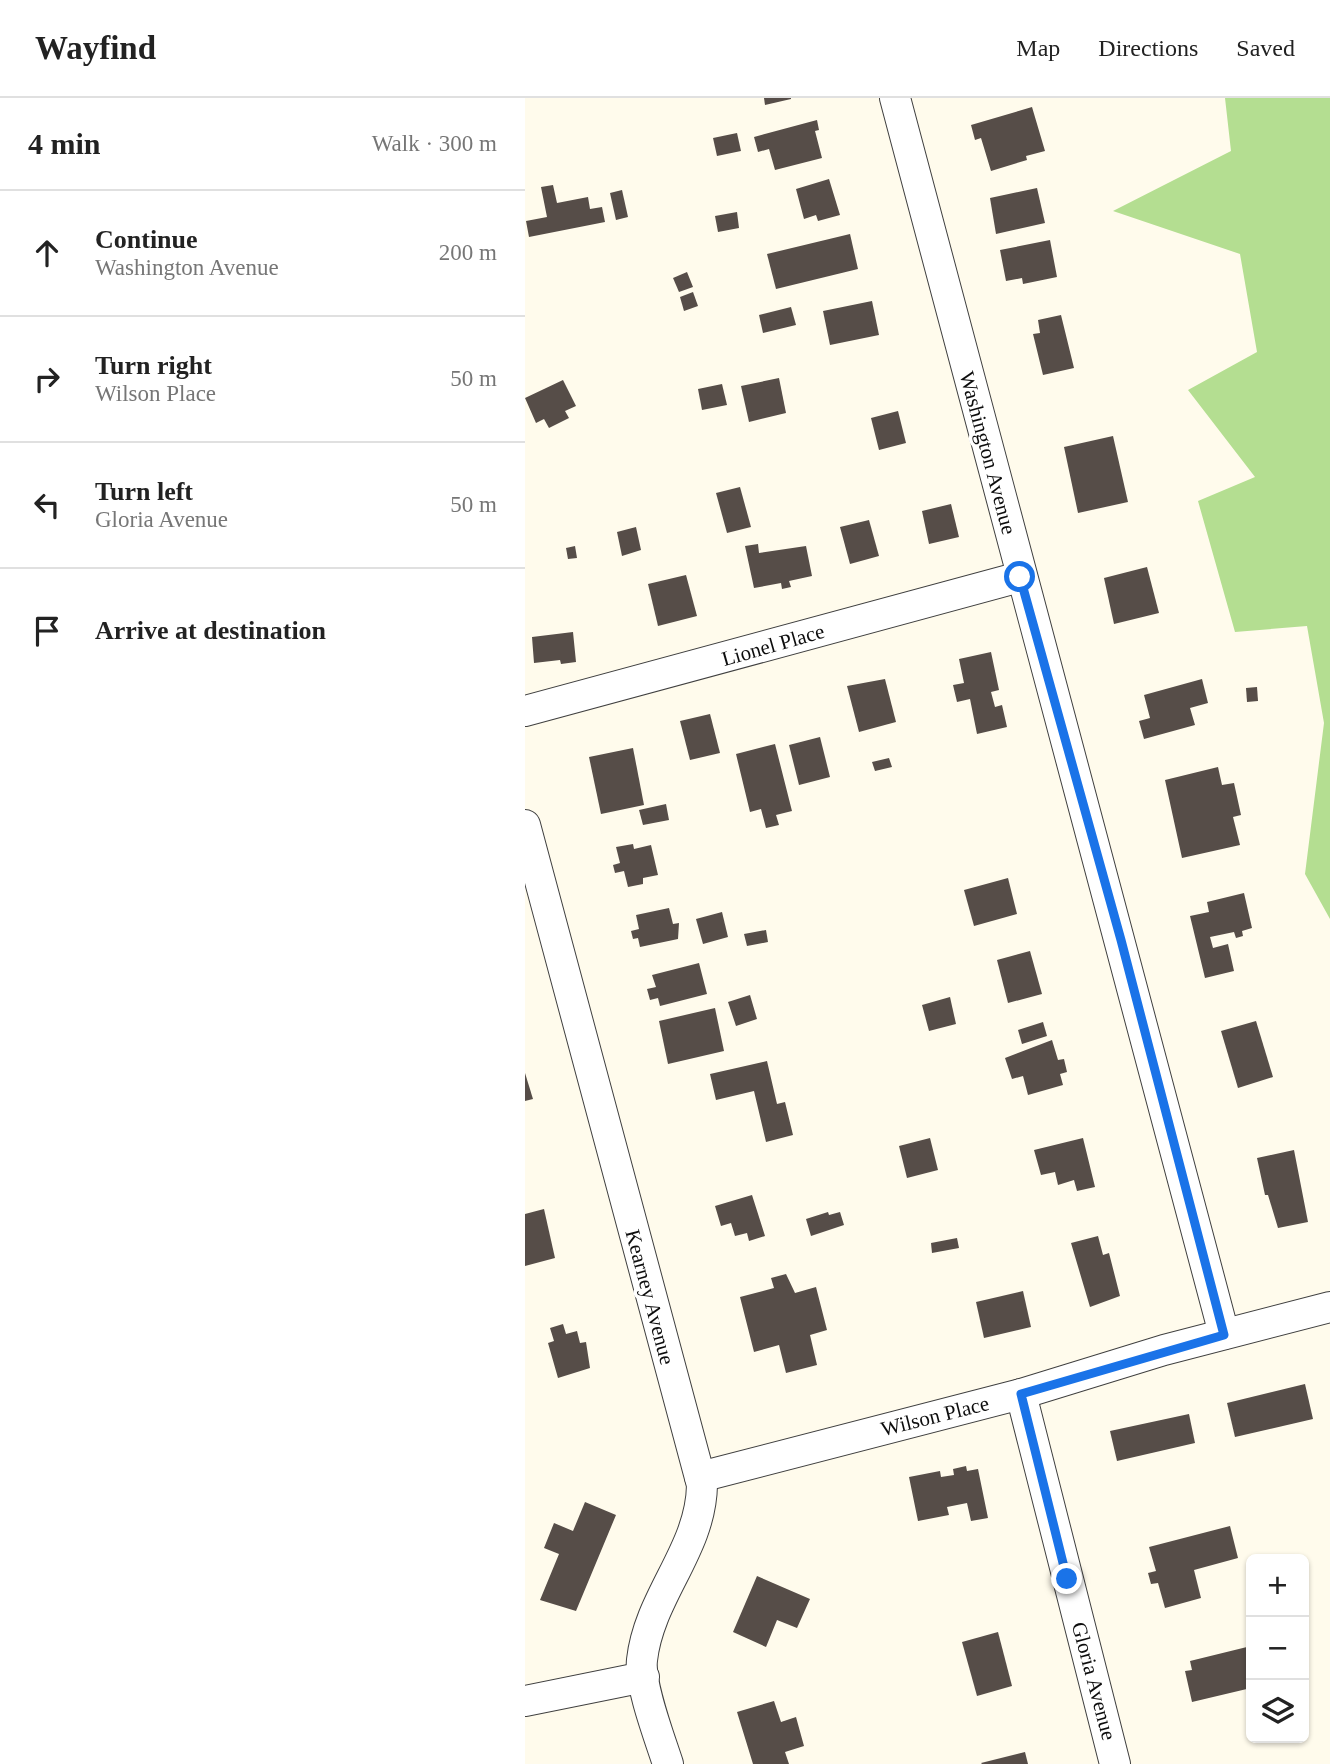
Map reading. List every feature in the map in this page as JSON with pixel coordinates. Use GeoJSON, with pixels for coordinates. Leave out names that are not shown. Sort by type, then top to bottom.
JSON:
{"type":"FeatureCollection","features":[{"type":"Feature","properties":{"kind":"street","name":"Washington Avenue"},"geometry":{"type":"LineString","coordinates":[[895,98],[1020,577],[1121,940],[1224,1335]]}},
{"type":"Feature","properties":{"kind":"street","name":"Lionel Place"},"geometry":{"type":"LineString","coordinates":[[525,711],[1020,577]]}},
{"type":"Feature","properties":{"kind":"street","name":"Kearney Avenue"},"geometry":{"type":"LineString","coordinates":[[525,824],[700,1477],[702,1503],[699,1521],[648,1631],[641,1663],[668,1764]]}},
{"type":"Feature","properties":{"kind":"street","name":"Wilson Place"},"geometry":{"type":"LineString","coordinates":[[700,1477],[1021,1394],[1330,1307]]}},
{"type":"Feature","properties":{"kind":"street","name":"Gloria Avenue"},"geometry":{"type":"LineString","coordinates":[[1021,1394],[1115,1764]]}},
{"type":"Feature","properties":{"kind":"street"},"geometry":{"type":"LineString","coordinates":[[525,1701],[644,1677]]}},
{"type":"Feature","properties":{"kind":"green space"},"geometry":{"type":"Polygon","coordinates":[[[1225,98],[1330,98],[1330,919],[1305,874],[1324,723],[1307,626],[1235,632],[1198,501],[1255,477],[1188,390],[1257,352],[1240,254],[1113,211],[1231,151],[1225,98]]]}},
{"type":"Feature","properties":{"kind":"building"},"geometry":{"type":"Polygon","coordinates":[[[764,98],[791,98],[791,99],[765,105],[764,98]]]}},
{"type":"Feature","properties":{"kind":"building"},"geometry":{"type":"Polygon","coordinates":[[[1032,107],[1045,151],[1026,156],[1027,160],[991,171],[981,138],[975,140],[971,125],[1032,107]]]}},
{"type":"Feature","properties":{"kind":"building"},"geometry":{"type":"Polygon","coordinates":[[[817,120],[819,130],[815,131],[822,158],[775,170],[769,149],[758,152],[754,137],[817,120]]]}},
{"type":"Feature","properties":{"kind":"building"},"geometry":{"type":"Polygon","coordinates":[[[737,133],[741,151],[717,156],[713,138],[737,133]]]}},
{"type":"Feature","properties":{"kind":"building"},"geometry":{"type":"Polygon","coordinates":[[[829,179],[840,215],[818,221],[816,215],[804,219],[796,189],[829,179]]]}},
{"type":"Feature","properties":{"kind":"building"},"geometry":{"type":"Polygon","coordinates":[[[553,185],[557,203],[588,197],[590,209],[602,207],[605,222],[529,237],[526,221],[547,217],[541,187],[553,185]]]}},
{"type":"Feature","properties":{"kind":"building"},"geometry":{"type":"Polygon","coordinates":[[[1037,188],[1045,223],[996,234],[990,198],[1037,188]]]}},
{"type":"Feature","properties":{"kind":"building"},"geometry":{"type":"Polygon","coordinates":[[[622,190],[628,217],[616,220],[610,193],[622,190]]]}},
{"type":"Feature","properties":{"kind":"building"},"geometry":{"type":"Polygon","coordinates":[[[737,212],[739,228],[718,232],[715,216],[737,212]]]}},
{"type":"Feature","properties":{"kind":"building"},"geometry":{"type":"Polygon","coordinates":[[[850,234],[858,269],[776,289],[767,254],[850,234]]]}},
{"type":"Feature","properties":{"kind":"building"},"geometry":{"type":"Polygon","coordinates":[[[1050,240],[1057,277],[1023,284],[1022,278],[1006,281],[1000,250],[1050,240]]]}},
{"type":"Feature","properties":{"kind":"building"},"geometry":{"type":"Polygon","coordinates":[[[687,272],[693,287],[679,292],[673,278],[687,272]]]}},
{"type":"Feature","properties":{"kind":"building"},"geometry":{"type":"Polygon","coordinates":[[[693,292],[698,306],[684,311],[680,297],[693,292]]]}},
{"type":"Feature","properties":{"kind":"building"},"geometry":{"type":"Polygon","coordinates":[[[872,301],[879,335],[830,345],[823,311],[872,301]]]}},
{"type":"Feature","properties":{"kind":"building"},"geometry":{"type":"Polygon","coordinates":[[[791,307],[796,325],[763,333],[759,315],[791,307]]]}},
{"type":"Feature","properties":{"kind":"building"},"geometry":{"type":"Polygon","coordinates":[[[1061,315],[1074,368],[1043,375],[1033,334],[1040,333],[1038,320],[1061,315]]]}},
{"type":"Feature","properties":{"kind":"building"},"geometry":{"type":"Polygon","coordinates":[[[779,378],[786,413],[749,422],[741,386],[779,378]]]}},
{"type":"Feature","properties":{"kind":"building"},"geometry":{"type":"Polygon","coordinates":[[[563,380],[576,406],[565,411],[569,418],[549,428],[544,419],[536,423],[525,398],[563,380]]]}},
{"type":"Feature","properties":{"kind":"building"},"geometry":{"type":"Polygon","coordinates":[[[722,384],[727,405],[702,410],[698,389],[722,384]]]}},
{"type":"Feature","properties":{"kind":"building"},"geometry":{"type":"Polygon","coordinates":[[[898,411],[906,443],[879,450],[871,418],[898,411]]]}},
{"type":"Feature","properties":{"kind":"building"},"geometry":{"type":"Polygon","coordinates":[[[1113,436],[1128,502],[1078,513],[1064,447],[1113,436]]]}},
{"type":"Feature","properties":{"kind":"building"},"geometry":{"type":"Polygon","coordinates":[[[740,487],[751,527],[727,533],[716,493],[740,487]]]}},
{"type":"Feature","properties":{"kind":"building"},"geometry":{"type":"Polygon","coordinates":[[[951,504],[959,537],[929,544],[922,511],[951,504]]]}},
{"type":"Feature","properties":{"kind":"building"},"geometry":{"type":"Polygon","coordinates":[[[869,520],[879,556],[850,564],[840,527],[869,520]]]}},
{"type":"Feature","properties":{"kind":"building"},"geometry":{"type":"Polygon","coordinates":[[[636,527],[641,550],[622,556],[617,532],[636,527]]]}},
{"type":"Feature","properties":{"kind":"building"},"geometry":{"type":"Polygon","coordinates":[[[758,544],[759,553],[806,546],[812,576],[789,581],[791,587],[782,589],[781,583],[754,588],[745,546],[758,544]]]}},
{"type":"Feature","properties":{"kind":"building"},"geometry":{"type":"Polygon","coordinates":[[[575,546],[577,558],[568,559],[566,548],[575,546]]]}},
{"type":"Feature","properties":{"kind":"building"},"geometry":{"type":"Polygon","coordinates":[[[1147,567],[1159,613],[1114,624],[1104,578],[1147,567]]]}},
{"type":"Feature","properties":{"kind":"building"},"geometry":{"type":"Polygon","coordinates":[[[686,575],[697,616],[658,626],[648,584],[686,575]]]}},
{"type":"Feature","properties":{"kind":"building"},"geometry":{"type":"Polygon","coordinates":[[[573,632],[576,662],[561,664],[560,660],[534,663],[532,637],[573,632]]]}},
{"type":"Feature","properties":{"kind":"building"},"geometry":{"type":"Polygon","coordinates":[[[991,652],[999,690],[991,692],[995,707],[1002,705],[1007,727],[977,734],[970,699],[957,702],[953,685],[964,683],[959,659],[991,652]]]}},
{"type":"Feature","properties":{"kind":"building"},"geometry":{"type":"Polygon","coordinates":[[[885,679],[896,722],[859,732],[847,686],[885,679]]]}},
{"type":"Feature","properties":{"kind":"building"},"geometry":{"type":"Polygon","coordinates":[[[1202,679],[1208,703],[1190,708],[1195,725],[1144,739],[1139,721],[1150,718],[1144,695],[1202,679]]]}},
{"type":"Feature","properties":{"kind":"building"},"geometry":{"type":"Polygon","coordinates":[[[1257,687],[1258,701],[1247,702],[1246,688],[1257,687]]]}},
{"type":"Feature","properties":{"kind":"building"},"geometry":{"type":"Polygon","coordinates":[[[710,714],[720,753],[690,760],[680,721],[710,714]]]}},
{"type":"Feature","properties":{"kind":"building"},"geometry":{"type":"Polygon","coordinates":[[[820,737],[830,777],[799,785],[789,745],[820,737]]]}},
{"type":"Feature","properties":{"kind":"building"},"geometry":{"type":"Polygon","coordinates":[[[775,744],[792,811],[776,815],[779,825],[766,828],[761,809],[750,812],[736,754],[775,744]]]}},
{"type":"Feature","properties":{"kind":"building"},"geometry":{"type":"Polygon","coordinates":[[[633,748],[644,805],[601,814],[589,757],[633,748]]]}},
{"type":"Feature","properties":{"kind":"building"},"geometry":{"type":"Polygon","coordinates":[[[889,758],[892,767],[875,771],[872,762],[889,758]]]}},
{"type":"Feature","properties":{"kind":"building"},"geometry":{"type":"Polygon","coordinates":[[[1218,767],[1222,785],[1234,783],[1241,815],[1233,817],[1240,845],[1182,858],[1165,780],[1218,767]]]}},
{"type":"Feature","properties":{"kind":"building"},"geometry":{"type":"Polygon","coordinates":[[[666,804],[669,820],[643,825],[639,810],[666,804]]]}},
{"type":"Feature","properties":{"kind":"building"},"geometry":{"type":"Polygon","coordinates":[[[633,844],[634,849],[651,845],[658,875],[643,878],[643,884],[628,887],[624,871],[615,873],[613,865],[620,863],[616,847],[633,844]]]}},
{"type":"Feature","properties":{"kind":"building"},"geometry":{"type":"Polygon","coordinates":[[[1008,878],[1017,914],[974,926],[964,890],[1008,878]]]}},
{"type":"Feature","properties":{"kind":"building"},"geometry":{"type":"Polygon","coordinates":[[[1244,893],[1252,928],[1242,931],[1243,936],[1236,938],[1234,932],[1210,937],[1213,948],[1228,944],[1234,971],[1205,978],[1190,916],[1209,912],[1207,902],[1244,893]]]}},
{"type":"Feature","properties":{"kind":"building"},"geometry":{"type":"Polygon","coordinates":[[[669,908],[673,924],[679,923],[678,939],[640,947],[638,938],[633,939],[631,931],[639,929],[636,915],[669,908]]]}},
{"type":"Feature","properties":{"kind":"building"},"geometry":{"type":"Polygon","coordinates":[[[722,912],[728,937],[703,944],[696,919],[722,912]]]}},
{"type":"Feature","properties":{"kind":"building"},"geometry":{"type":"Polygon","coordinates":[[[766,930],[768,942],[747,946],[744,934],[766,930]]]}},
{"type":"Feature","properties":{"kind":"building"},"geometry":{"type":"Polygon","coordinates":[[[1030,951],[1042,994],[1008,1003],[997,960],[1030,951]]]}},
{"type":"Feature","properties":{"kind":"building"},"geometry":{"type":"Polygon","coordinates":[[[699,963],[707,994],[660,1006],[658,998],[650,1000],[647,989],[656,987],[652,975],[699,963]]]}},
{"type":"Feature","properties":{"kind":"building"},"geometry":{"type":"Polygon","coordinates":[[[750,995],[757,1019],[736,1026],[728,1002],[750,995]]]}},
{"type":"Feature","properties":{"kind":"building"},"geometry":{"type":"Polygon","coordinates":[[[950,997],[956,1024],[929,1031],[922,1005],[950,997]]]}},
{"type":"Feature","properties":{"kind":"building"},"geometry":{"type":"Polygon","coordinates":[[[715,1008],[724,1051],[668,1064],[659,1021],[715,1008]]]}},
{"type":"Feature","properties":{"kind":"building"},"geometry":{"type":"Polygon","coordinates":[[[1256,1021],[1273,1077],[1238,1088],[1221,1031],[1256,1021]]]}},
{"type":"Feature","properties":{"kind":"building"},"geometry":{"type":"Polygon","coordinates":[[[1043,1022],[1047,1036],[1022,1044],[1018,1030],[1043,1022]]]}},
{"type":"Feature","properties":{"kind":"building"},"geometry":{"type":"Polygon","coordinates":[[[1052,1040],[1058,1060],[1064,1059],[1067,1072],[1060,1074],[1063,1085],[1028,1095],[1023,1076],[1012,1079],[1005,1058],[1052,1040]]]}},
{"type":"Feature","properties":{"kind":"building"},"geometry":{"type":"Polygon","coordinates":[[[767,1061],[777,1104],[785,1102],[793,1135],[766,1142],[754,1091],[716,1100],[710,1074],[767,1061]]]}},
{"type":"Feature","properties":{"kind":"building"},"geometry":{"type":"Polygon","coordinates":[[[525,1073],[533,1099],[525,1101],[525,1073]]]}},
{"type":"Feature","properties":{"kind":"building"},"geometry":{"type":"Polygon","coordinates":[[[930,1138],[938,1170],[907,1178],[899,1146],[930,1138]]]}},
{"type":"Feature","properties":{"kind":"building"},"geometry":{"type":"Polygon","coordinates":[[[1083,1138],[1095,1187],[1077,1191],[1074,1180],[1058,1185],[1055,1172],[1041,1175],[1034,1150],[1083,1138]]]}},
{"type":"Feature","properties":{"kind":"building"},"geometry":{"type":"Polygon","coordinates":[[[1294,1150],[1308,1222],[1278,1228],[1268,1195],[1265,1195],[1257,1158],[1294,1150]]]}},
{"type":"Feature","properties":{"kind":"building"},"geometry":{"type":"Polygon","coordinates":[[[752,1195],[765,1236],[749,1241],[747,1233],[735,1236],[731,1223],[721,1226],[715,1206],[752,1195]]]}},
{"type":"Feature","properties":{"kind":"building"},"geometry":{"type":"Polygon","coordinates":[[[544,1209],[555,1258],[525,1266],[525,1214],[544,1209]]]}},
{"type":"Feature","properties":{"kind":"building"},"geometry":{"type":"Polygon","coordinates":[[[828,1212],[829,1215],[840,1212],[844,1225],[811,1236],[806,1219],[828,1212]]]}},
{"type":"Feature","properties":{"kind":"building"},"geometry":{"type":"Polygon","coordinates":[[[1098,1236],[1103,1255],[1109,1253],[1120,1296],[1090,1307],[1071,1243],[1098,1236]]]}},
{"type":"Feature","properties":{"kind":"building"},"geometry":{"type":"Polygon","coordinates":[[[957,1238],[959,1248],[932,1253],[931,1243],[957,1238]]]}},
{"type":"Feature","properties":{"kind":"building"},"geometry":{"type":"Polygon","coordinates":[[[786,1274],[795,1293],[816,1287],[827,1330],[810,1335],[817,1365],[786,1373],[779,1345],[754,1352],[740,1297],[774,1288],[771,1278],[786,1274]]]}},
{"type":"Feature","properties":{"kind":"building"},"geometry":{"type":"Polygon","coordinates":[[[1023,1291],[1031,1327],[984,1338],[976,1302],[1023,1291]]]}},
{"type":"Feature","properties":{"kind":"building"},"geometry":{"type":"Polygon","coordinates":[[[563,1324],[566,1334],[577,1331],[580,1343],[586,1342],[590,1368],[558,1378],[548,1343],[554,1341],[550,1328],[563,1324]]]}},
{"type":"Feature","properties":{"kind":"building"},"geometry":{"type":"Polygon","coordinates":[[[1305,1384],[1313,1419],[1235,1437],[1227,1403],[1305,1384]]]}},
{"type":"Feature","properties":{"kind":"building"},"geometry":{"type":"Polygon","coordinates":[[[1189,1414],[1195,1443],[1117,1461],[1110,1431],[1189,1414]]]}},
{"type":"Feature","properties":{"kind":"building"},"geometry":{"type":"Polygon","coordinates":[[[966,1466],[967,1471],[978,1469],[988,1518],[971,1521],[967,1503],[947,1507],[949,1515],[918,1521],[909,1477],[940,1471],[941,1477],[954,1475],[953,1469],[966,1466]]]}},
{"type":"Feature","properties":{"kind":"building"},"geometry":{"type":"Polygon","coordinates":[[[585,1502],[616,1515],[576,1611],[540,1600],[559,1554],[544,1548],[554,1523],[573,1531],[585,1502]]]}},
{"type":"Feature","properties":{"kind":"building"},"geometry":{"type":"Polygon","coordinates":[[[1230,1526],[1238,1558],[1194,1570],[1201,1598],[1165,1608],[1158,1583],[1151,1584],[1148,1573],[1156,1571],[1149,1547],[1230,1526]]]}},
{"type":"Feature","properties":{"kind":"building"},"geometry":{"type":"Polygon","coordinates":[[[757,1576],[810,1599],[797,1628],[777,1620],[766,1647],[733,1632],[757,1576]]]}},
{"type":"Feature","properties":{"kind":"building"},"geometry":{"type":"Polygon","coordinates":[[[998,1632],[1012,1686],[977,1696],[962,1642],[998,1632]]]}},
{"type":"Feature","properties":{"kind":"building"},"geometry":{"type":"Polygon","coordinates":[[[1246,1647],[1246,1689],[1192,1702],[1185,1671],[1192,1670],[1190,1661],[1246,1647]]]}},
{"type":"Feature","properties":{"kind":"building"},"geometry":{"type":"Polygon","coordinates":[[[774,1701],[781,1722],[796,1717],[804,1746],[785,1752],[789,1764],[753,1764],[737,1712],[774,1701]]]}},
{"type":"Feature","properties":{"kind":"building"},"geometry":{"type":"Polygon","coordinates":[[[1025,1752],[1028,1764],[981,1763],[1025,1752]]]}},
{"type":"Feature","properties":{"kind":"route"},"geometry":{"type":"LineString","coordinates":[[1020,577],[1121,940],[1224,1335],[1164,1350],[1021,1394],[1067,1579]]}}]}
